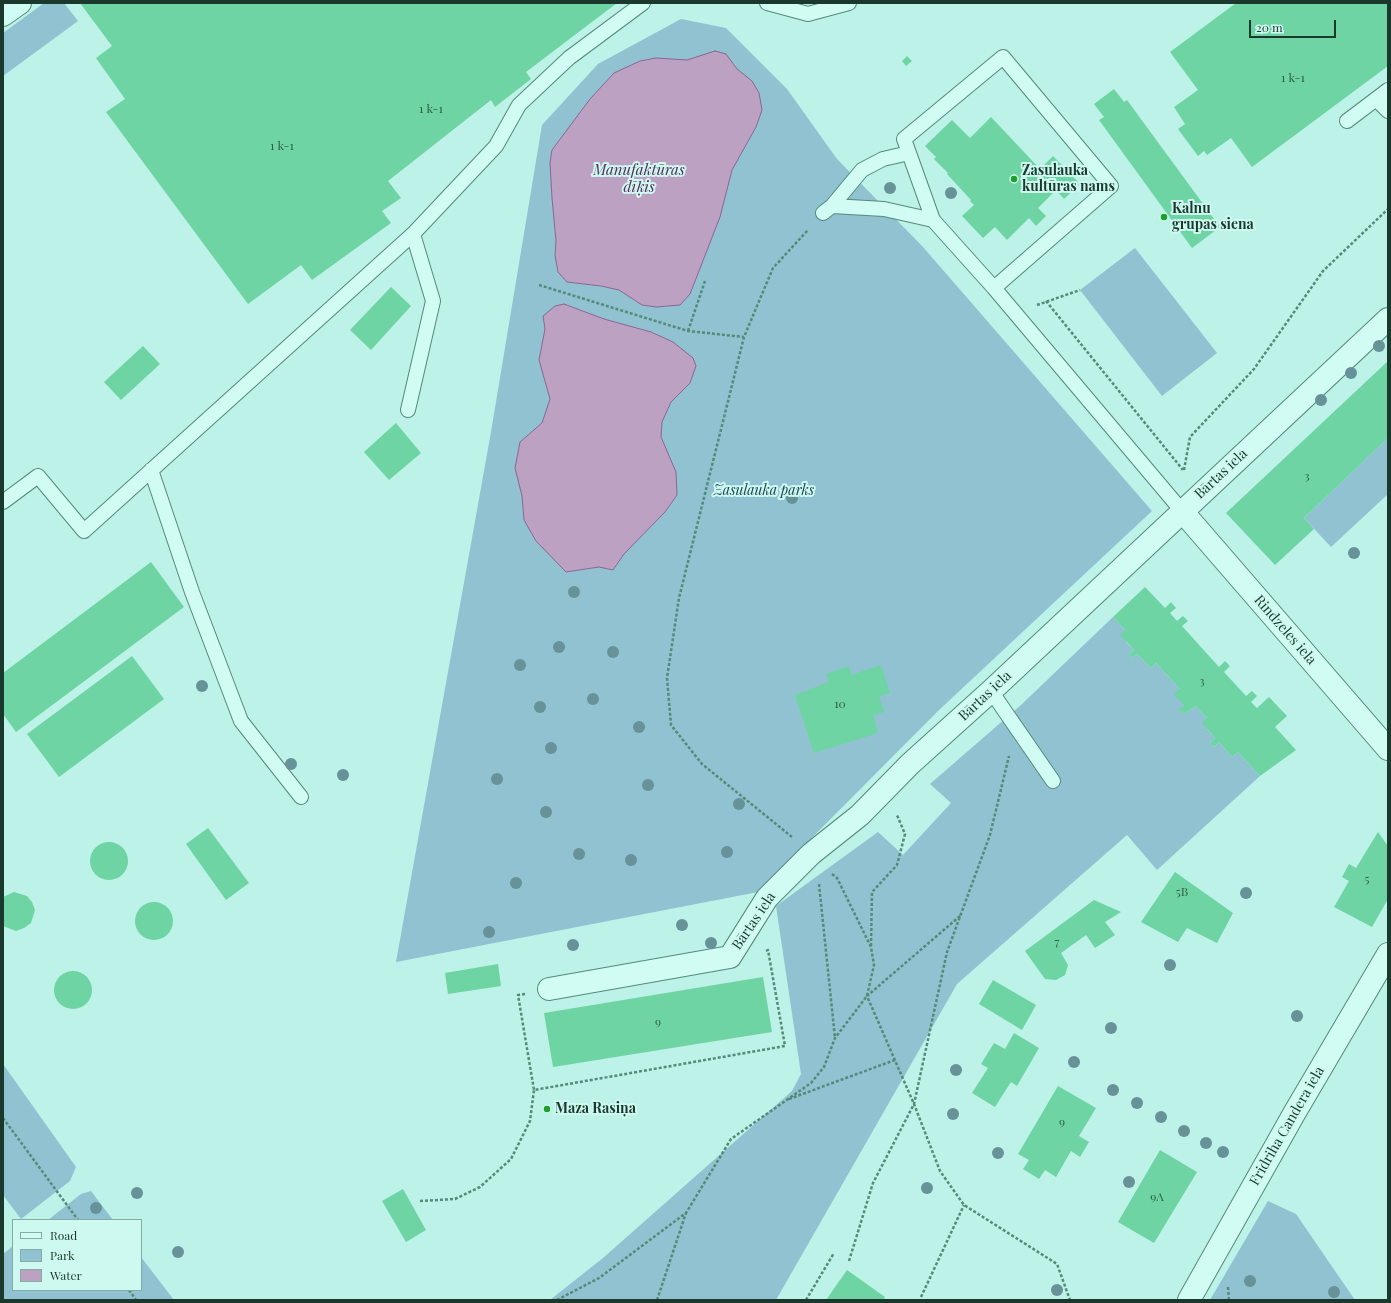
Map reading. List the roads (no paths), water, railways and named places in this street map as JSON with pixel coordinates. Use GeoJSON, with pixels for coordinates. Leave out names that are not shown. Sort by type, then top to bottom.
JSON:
{"type":"FeatureCollection","features":[{"type":"Feature","properties":{"kind":"street"},"geometry":{"type":"LineString","coordinates":[[3,15],[20,3]]}},
{"type":"Feature","properties":{"kind":"street","name":"Bārtas iela"},"geometry":{"type":"LineString","coordinates":[[549,989],[730,957],[767,898],[860,816],[910,764],[991,691],[1388,319]]}},
{"type":"Feature","properties":{"kind":"street","name":"Rindzeles iela"},"geometry":{"type":"LineString","coordinates":[[1182,511],[1388,749]]}},
{"type":"Feature","properties":{"kind":"street","name":"Fridriha Candera iela"},"geometry":{"type":"LineString","coordinates":[[1189,1300],[1303,1098],[1388,954]]}},
{"type":"Feature","properties":{"kind":"lane"},"geometry":{"type":"LineString","coordinates":[[3,502],[38,476],[84,531],[413,234],[496,146],[519,105],[569,58],[643,3]]}},
{"type":"Feature","properties":{"kind":"lane"},"geometry":{"type":"LineString","coordinates":[[767,3],[808,14],[849,3]]}},
{"type":"Feature","properties":{"kind":"lane"},"geometry":{"type":"LineString","coordinates":[[994,288],[1111,186],[1003,57],[904,139],[933,220],[994,288],[1182,511]]}},
{"type":"Feature","properties":{"kind":"lane"},"geometry":{"type":"LineString","coordinates":[[1347,121],[1388,90]]}},
{"type":"Feature","properties":{"kind":"lane"},"geometry":{"type":"LineString","coordinates":[[1376,99],[1388,111]]}},
{"type":"Feature","properties":{"kind":"lane"},"geometry":{"type":"LineString","coordinates":[[909,153],[883,159],[862,170],[828,209],[884,209],[933,220]]}},
{"type":"Feature","properties":{"kind":"lane"},"geometry":{"type":"LineString","coordinates":[[408,410],[433,301],[413,234]]}},
{"type":"Feature","properties":{"kind":"lane"},"geometry":{"type":"LineString","coordinates":[[151,470],[192,592],[242,721],[301,797]]}},
{"type":"Feature","properties":{"kind":"lane"},"geometry":{"type":"LineString","coordinates":[[991,691],[1053,781]]}},
{"type":"Feature","properties":{"kind":"water","name":"Manufaktūras dīķis"},"geometry":{"type":"Polygon","coordinates":[[[715,51],[726,54],[737,69],[752,81],[759,93],[762,110],[756,127],[732,170],[720,217],[690,294],[680,305],[656,307],[642,305],[619,290],[601,286],[567,282],[558,272],[555,255],[556,241],[550,163],[552,150],[590,99],[614,73],[640,61],[656,58],[687,60],[715,51]]]}},
{"type":"Feature","properties":{"kind":"water"},"geometry":{"type":"Polygon","coordinates":[[[564,304],[604,319],[651,332],[673,342],[693,358],[696,366],[690,383],[671,402],[662,422],[661,437],[676,472],[677,495],[665,512],[624,554],[613,570],[599,567],[566,572],[536,541],[524,520],[522,496],[515,468],[520,442],[542,423],[550,399],[539,360],[545,329],[543,316],[555,306],[564,304]]]}},
{"type":"Feature","properties":{"kind":"place","name":"Zasulauka kultūras nams"},"geometry":{"type":"Point","coordinates":[1014,179]}},
{"type":"Feature","properties":{"kind":"place","name":"Kalnu grupas siena"},"geometry":{"type":"Point","coordinates":[1164,217]}},
{"type":"Feature","properties":{"kind":"place","name":"Maza Rasiņa"},"geometry":{"type":"Point","coordinates":[547,1109]}},
{"type":"Feature","properties":{"kind":"park label","name":"Zasulauka parks"},"geometry":{"type":"Point","coordinates":[764,491]}}]}
